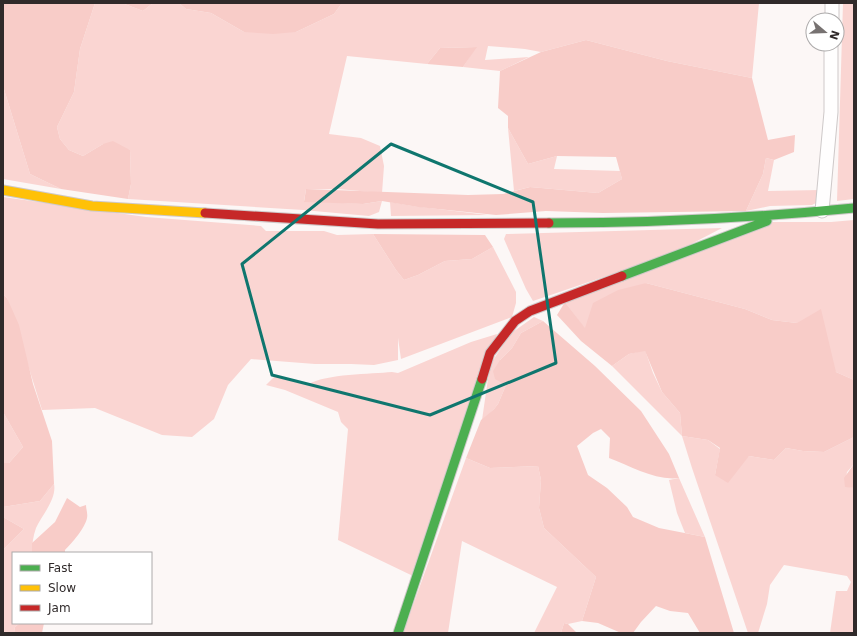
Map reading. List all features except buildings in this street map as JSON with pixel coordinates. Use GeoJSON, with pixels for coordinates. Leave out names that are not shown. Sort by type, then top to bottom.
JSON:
{"type":"FeatureCollection","features":[{"type":"Feature","properties":{"kind":"main road"},"geometry":{"type":"LineString","coordinates":[[3,190],[92,206],[378,224],[602,223],[782,215],[854,208]]}},
{"type":"Feature","properties":{"kind":"main road"},"geometry":{"type":"LineString","coordinates":[[398,633],[490,353],[515,321],[530,311],[782,215]]}},
{"type":"Feature","properties":{"kind":"street"},"geometry":{"type":"LineString","coordinates":[[826,211],[831,112],[831,52]]}},
{"type":"Feature","properties":{"kind":"highlighted area"},"geometry":{"type":"Polygon","coordinates":[[[391,144],[533,202],[556,363],[430,415],[272,375],[242,264],[391,144]]]}},
{"type":"Feature","properties":{"kind":"shaded area"},"geometry":{"type":"Polygon","coordinates":[[[3,3],[95,3],[80,49],[74,92],[57,127],[60,139],[69,150],[83,156],[103,144],[113,141],[130,150],[131,184],[128,199],[61,189],[30,174],[3,86],[3,3]]]}},
{"type":"Feature","properties":{"kind":"shaded area"},"geometry":{"type":"Polygon","coordinates":[[[95,3],[122,3],[143,11],[153,3],[179,3],[186,9],[211,13],[244,32],[296,32],[334,14],[342,3],[759,3],[752,78],[667,61],[586,40],[541,52],[488,46],[485,60],[529,57],[500,71],[463,67],[476,47],[440,48],[427,64],[347,56],[329,134],[361,138],[380,146],[384,166],[382,193],[338,189],[306,189],[304,201],[363,204],[382,201],[379,212],[369,216],[303,210],[128,199],[131,184],[130,150],[103,144],[83,156],[69,150],[60,139],[57,127],[74,92],[80,49],[95,3]]]}},
{"type":"Feature","properties":{"kind":"shaded area"},"geometry":{"type":"Polygon","coordinates":[[[122,3],[153,3],[143,11],[122,3]]]}},
{"type":"Feature","properties":{"kind":"shaded area"},"geometry":{"type":"Polygon","coordinates":[[[179,3],[342,3],[334,14],[296,32],[273,34],[244,32],[211,13],[186,9],[179,3]]]}},
{"type":"Feature","properties":{"kind":"shaded area"},"geometry":{"type":"Polygon","coordinates":[[[843,3],[854,3],[854,199],[837,201],[842,52],[845,52],[845,12],[843,12],[843,3]]]}},
{"type":"Feature","properties":{"kind":"shaded area"},"geometry":{"type":"Polygon","coordinates":[[[586,40],[667,61],[752,78],[768,140],[795,135],[794,152],[774,160],[766,158],[763,174],[746,211],[603,213],[546,211],[496,215],[418,207],[382,201],[363,204],[304,202],[306,189],[468,195],[503,194],[530,187],[598,193],[622,179],[616,157],[557,156],[528,164],[508,128],[508,116],[498,108],[500,71],[541,52],[586,40]]]}},
{"type":"Feature","properties":{"kind":"shaded area"},"geometry":{"type":"Polygon","coordinates":[[[477,47],[463,67],[427,64],[440,48],[477,47]]]}},
{"type":"Feature","properties":{"kind":"shaded area"},"geometry":{"type":"Polygon","coordinates":[[[3,86],[30,174],[61,189],[3,179],[3,86]]]}},
{"type":"Feature","properties":{"kind":"shaded area"},"geometry":{"type":"Polygon","coordinates":[[[508,128],[528,164],[557,156],[554,169],[620,171],[622,179],[598,193],[530,187],[514,191],[508,128]]]}},
{"type":"Feature","properties":{"kind":"shaded area"},"geometry":{"type":"Polygon","coordinates":[[[766,158],[774,160],[768,191],[820,190],[818,202],[812,205],[770,206],[746,211],[763,174],[766,158]]]}},
{"type":"Feature","properties":{"kind":"shaded area"},"geometry":{"type":"Polygon","coordinates":[[[3,197],[146,217],[261,226],[266,231],[324,231],[337,235],[373,234],[404,280],[418,275],[445,261],[472,259],[493,247],[516,292],[516,303],[512,317],[401,359],[398,338],[398,360],[374,365],[315,364],[251,359],[228,385],[214,419],[192,437],[162,435],[95,408],[42,410],[7,298],[3,294],[3,197]]]}},
{"type":"Feature","properties":{"kind":"shaded area"},"geometry":{"type":"Polygon","coordinates":[[[390,202],[413,206],[488,215],[391,216],[390,202]]]}},
{"type":"Feature","properties":{"kind":"shaded area"},"geometry":{"type":"Polygon","coordinates":[[[854,220],[854,380],[836,372],[797,323],[772,320],[745,309],[646,283],[585,329],[565,302],[773,222],[831,222],[854,220]]]}},
{"type":"Feature","properties":{"kind":"shaded area"},"geometry":{"type":"Polygon","coordinates":[[[722,228],[674,253],[533,301],[526,289],[504,239],[506,234],[722,228]]]}},
{"type":"Feature","properties":{"kind":"shaded area"},"geometry":{"type":"Polygon","coordinates":[[[373,234],[485,235],[493,247],[472,259],[445,261],[418,275],[404,280],[373,234]]]}},
{"type":"Feature","properties":{"kind":"shaded area"},"geometry":{"type":"Polygon","coordinates":[[[646,283],[745,309],[772,320],[797,323],[821,309],[836,372],[854,380],[854,437],[824,452],[803,451],[786,448],[774,460],[749,456],[728,483],[715,475],[720,448],[708,440],[682,436],[680,413],[662,392],[645,351],[629,354],[612,366],[581,341],[557,315],[565,302],[585,328],[593,303],[618,290],[646,283]]]}},
{"type":"Feature","properties":{"kind":"shaded area"},"geometry":{"type":"Polygon","coordinates":[[[3,294],[7,298],[19,325],[33,384],[52,441],[54,484],[40,501],[3,507],[3,463],[9,463],[23,447],[3,412],[3,294]]]}},
{"type":"Feature","properties":{"kind":"shaded area"},"geometry":{"type":"Polygon","coordinates":[[[534,317],[543,321],[521,333],[512,348],[500,360],[506,385],[498,404],[482,420],[490,365],[510,334],[534,317]]]}},
{"type":"Feature","properties":{"kind":"shaded area"},"geometry":{"type":"Polygon","coordinates":[[[543,321],[595,366],[641,411],[669,454],[679,478],[652,475],[609,458],[610,438],[601,429],[593,433],[577,446],[588,475],[607,488],[627,507],[633,517],[659,528],[705,537],[734,633],[700,633],[688,613],[670,611],[656,606],[633,633],[621,633],[598,623],[582,621],[596,577],[544,528],[539,508],[541,480],[538,466],[490,468],[466,458],[481,420],[498,404],[506,385],[495,379],[493,371],[500,360],[512,348],[521,333],[543,321]]]}},
{"type":"Feature","properties":{"kind":"shaded area"},"geometry":{"type":"Polygon","coordinates":[[[497,334],[413,576],[338,540],[348,429],[341,422],[338,412],[285,390],[266,385],[274,377],[283,377],[309,384],[337,376],[392,372],[398,373],[471,342],[497,334]]]}},
{"type":"Feature","properties":{"kind":"shaded area"},"geometry":{"type":"Polygon","coordinates":[[[645,350],[653,373],[662,392],[680,413],[682,436],[612,366],[629,354],[645,350]]]}},
{"type":"Feature","properties":{"kind":"shaded area"},"geometry":{"type":"Polygon","coordinates":[[[3,412],[23,447],[9,463],[3,463],[3,412]]]}},
{"type":"Feature","properties":{"kind":"shaded area"},"geometry":{"type":"Polygon","coordinates":[[[682,436],[708,440],[720,449],[715,475],[749,456],[774,460],[786,448],[803,451],[824,452],[854,437],[854,464],[847,472],[845,486],[854,488],[854,633],[830,633],[836,591],[847,591],[851,582],[847,576],[784,565],[770,585],[767,604],[758,633],[748,633],[682,436]]]}},
{"type":"Feature","properties":{"kind":"shaded area"},"geometry":{"type":"Polygon","coordinates":[[[466,458],[490,468],[538,466],[541,480],[539,508],[544,528],[596,577],[582,621],[568,624],[564,623],[561,633],[534,633],[557,587],[462,541],[448,633],[403,633],[466,458]]]}},
{"type":"Feature","properties":{"kind":"shaded area"},"geometry":{"type":"Polygon","coordinates":[[[854,464],[854,488],[845,487],[844,478],[854,464]]]}},
{"type":"Feature","properties":{"kind":"shaded area"},"geometry":{"type":"Polygon","coordinates":[[[679,478],[705,537],[685,533],[677,513],[669,480],[679,478]]]}},
{"type":"Feature","properties":{"kind":"shaded area"},"geometry":{"type":"Polygon","coordinates":[[[54,484],[51,501],[35,531],[32,552],[12,552],[12,624],[19,624],[15,627],[14,633],[3,633],[3,550],[24,529],[3,517],[3,507],[40,501],[54,484]]]}},
{"type":"Feature","properties":{"kind":"shaded area"},"geometry":{"type":"Polygon","coordinates":[[[67,498],[80,507],[86,505],[86,522],[65,552],[32,552],[32,543],[55,522],[67,498]]]}},
{"type":"Feature","properties":{"kind":"shaded area"},"geometry":{"type":"Polygon","coordinates":[[[3,517],[24,529],[3,550],[3,517]]]}},
{"type":"Feature","properties":{"kind":"shaded area"},"geometry":{"type":"Polygon","coordinates":[[[564,623],[568,624],[577,633],[561,633],[564,623]]]}},
{"type":"Feature","properties":{"kind":"shaded area"},"geometry":{"type":"Polygon","coordinates":[[[19,624],[44,624],[42,633],[14,633],[15,627],[19,624]]]}},
{"type":"Feature","properties":{"kind":"traffic: fast"},"geometry":{"type":"LineString","coordinates":[[549,223],[702,219],[778,215],[854,208]]}},
{"type":"Feature","properties":{"kind":"traffic: fast"},"geometry":{"type":"LineString","coordinates":[[622,276],[767,221]]}},
{"type":"Feature","properties":{"kind":"traffic: fast"},"geometry":{"type":"LineString","coordinates":[[398,633],[482,379]]}},
{"type":"Feature","properties":{"kind":"traffic: slow"},"geometry":{"type":"LineString","coordinates":[[3,190],[92,206],[205,213]]}},
{"type":"Feature","properties":{"kind":"traffic: jam"},"geometry":{"type":"LineString","coordinates":[[205,213],[378,224],[549,223]]}},
{"type":"Feature","properties":{"kind":"traffic: jam"},"geometry":{"type":"LineString","coordinates":[[482,379],[490,353],[515,321],[530,311],[622,276]]}}]}
